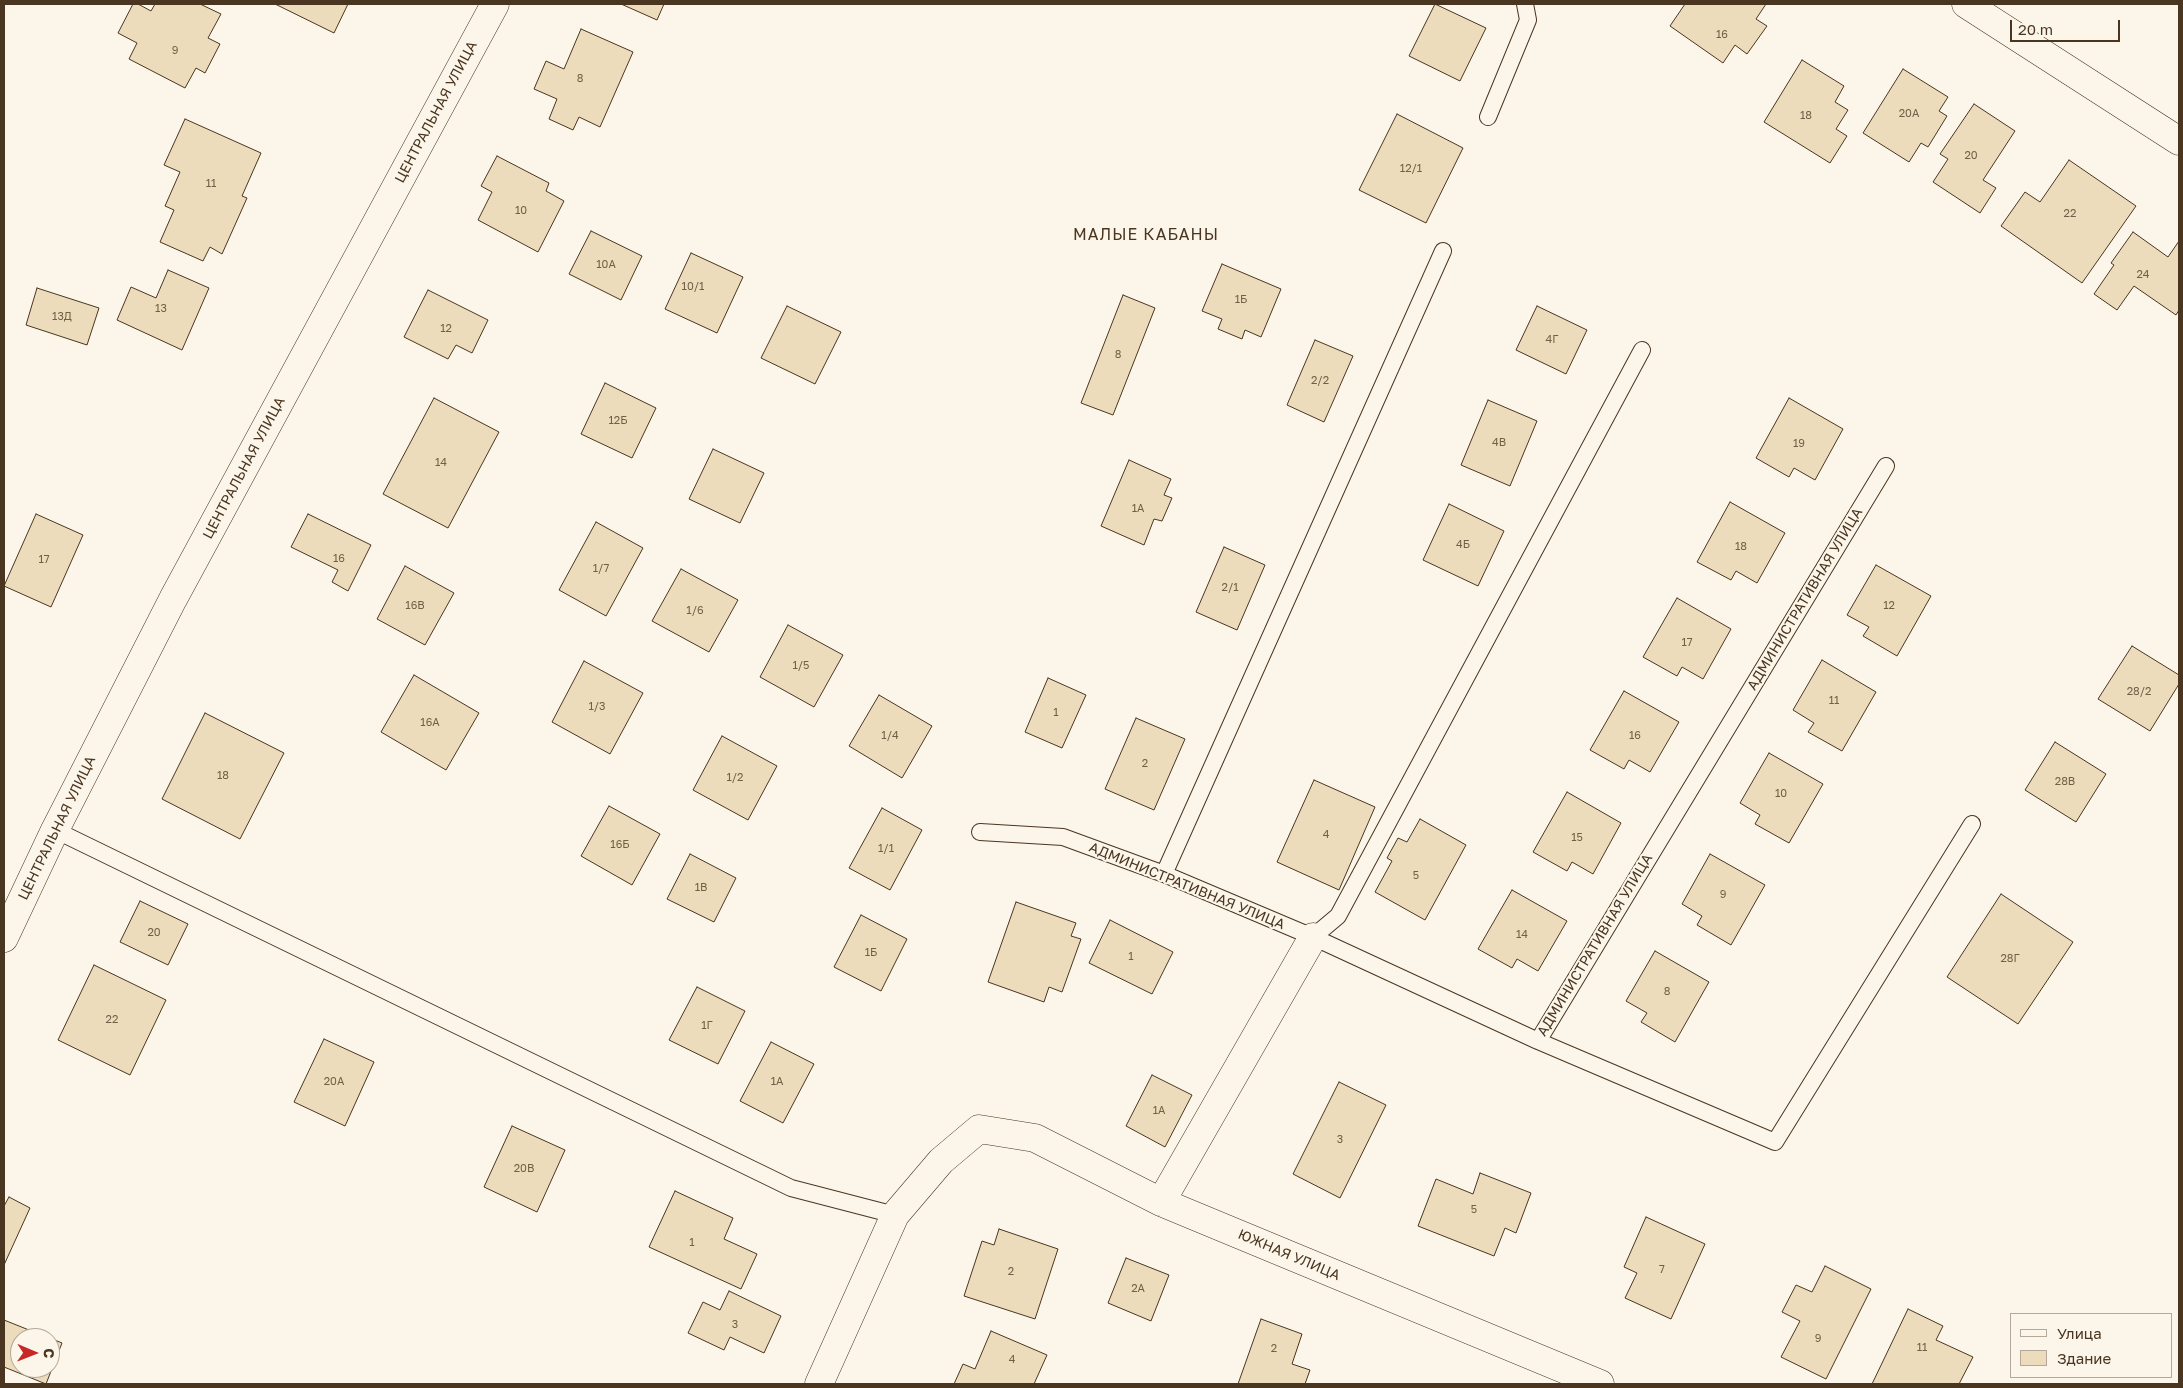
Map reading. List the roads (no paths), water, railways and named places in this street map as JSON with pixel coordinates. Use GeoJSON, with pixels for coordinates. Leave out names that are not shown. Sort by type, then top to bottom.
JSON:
{"type":"FeatureCollection","features":[{"type":"Feature","properties":{"kind":"street","name":"ЦЕНТРАЛЬНАЯ УЛИЦА"},"geometry":{"type":"LineString","coordinates":[[4,938],[55,830],[173,599],[494,4]]}},
{"type":"Feature","properties":{"kind":"street"},"geometry":{"type":"LineString","coordinates":[[1966,4],[2179,141]]}},
{"type":"Feature","properties":{"kind":"street"},"geometry":{"type":"LineString","coordinates":[[1161,1202],[1313,937]]}},
{"type":"Feature","properties":{"kind":"street","name":"ЮЖНАЯ УЛИЦА"},"geometry":{"type":"LineString","coordinates":[[896,1215],[941,1161],[979,1129],[1035,1138],[1161,1202],[1586,1382]]}},
{"type":"Feature","properties":{"kind":"street"},"geometry":{"type":"LineString","coordinates":[[819,1384],[896,1215]]}},
{"type":"Feature","properties":{"kind":"lane"},"geometry":{"type":"LineString","coordinates":[[1488,117],[1528,20],[1524,4]]}},
{"type":"Feature","properties":{"kind":"lane"},"geometry":{"type":"LineString","coordinates":[[1164,874],[1443,251]]}},
{"type":"Feature","properties":{"kind":"lane"},"geometry":{"type":"LineString","coordinates":[[1313,937],[1338,916],[1642,350]]}},
{"type":"Feature","properties":{"kind":"lane","name":"АДМИНИСТРАТИВНАЯ УЛИЦА"},"geometry":{"type":"LineString","coordinates":[[980,832],[1063,837],[1164,874],[1313,937],[1538,1041],[1886,466]]}},
{"type":"Feature","properties":{"kind":"lane"},"geometry":{"type":"LineString","coordinates":[[1538,1041],[1775,1142],[1972,824]]}},
{"type":"Feature","properties":{"kind":"lane"},"geometry":{"type":"LineString","coordinates":[[55,830],[791,1188],[896,1215]]}},
{"type":"Feature","properties":{"kind":"district","name":"МАЛЫЕ КАБАНЫ"},"geometry":{"type":"Point","coordinates":[1146,235]}}]}
